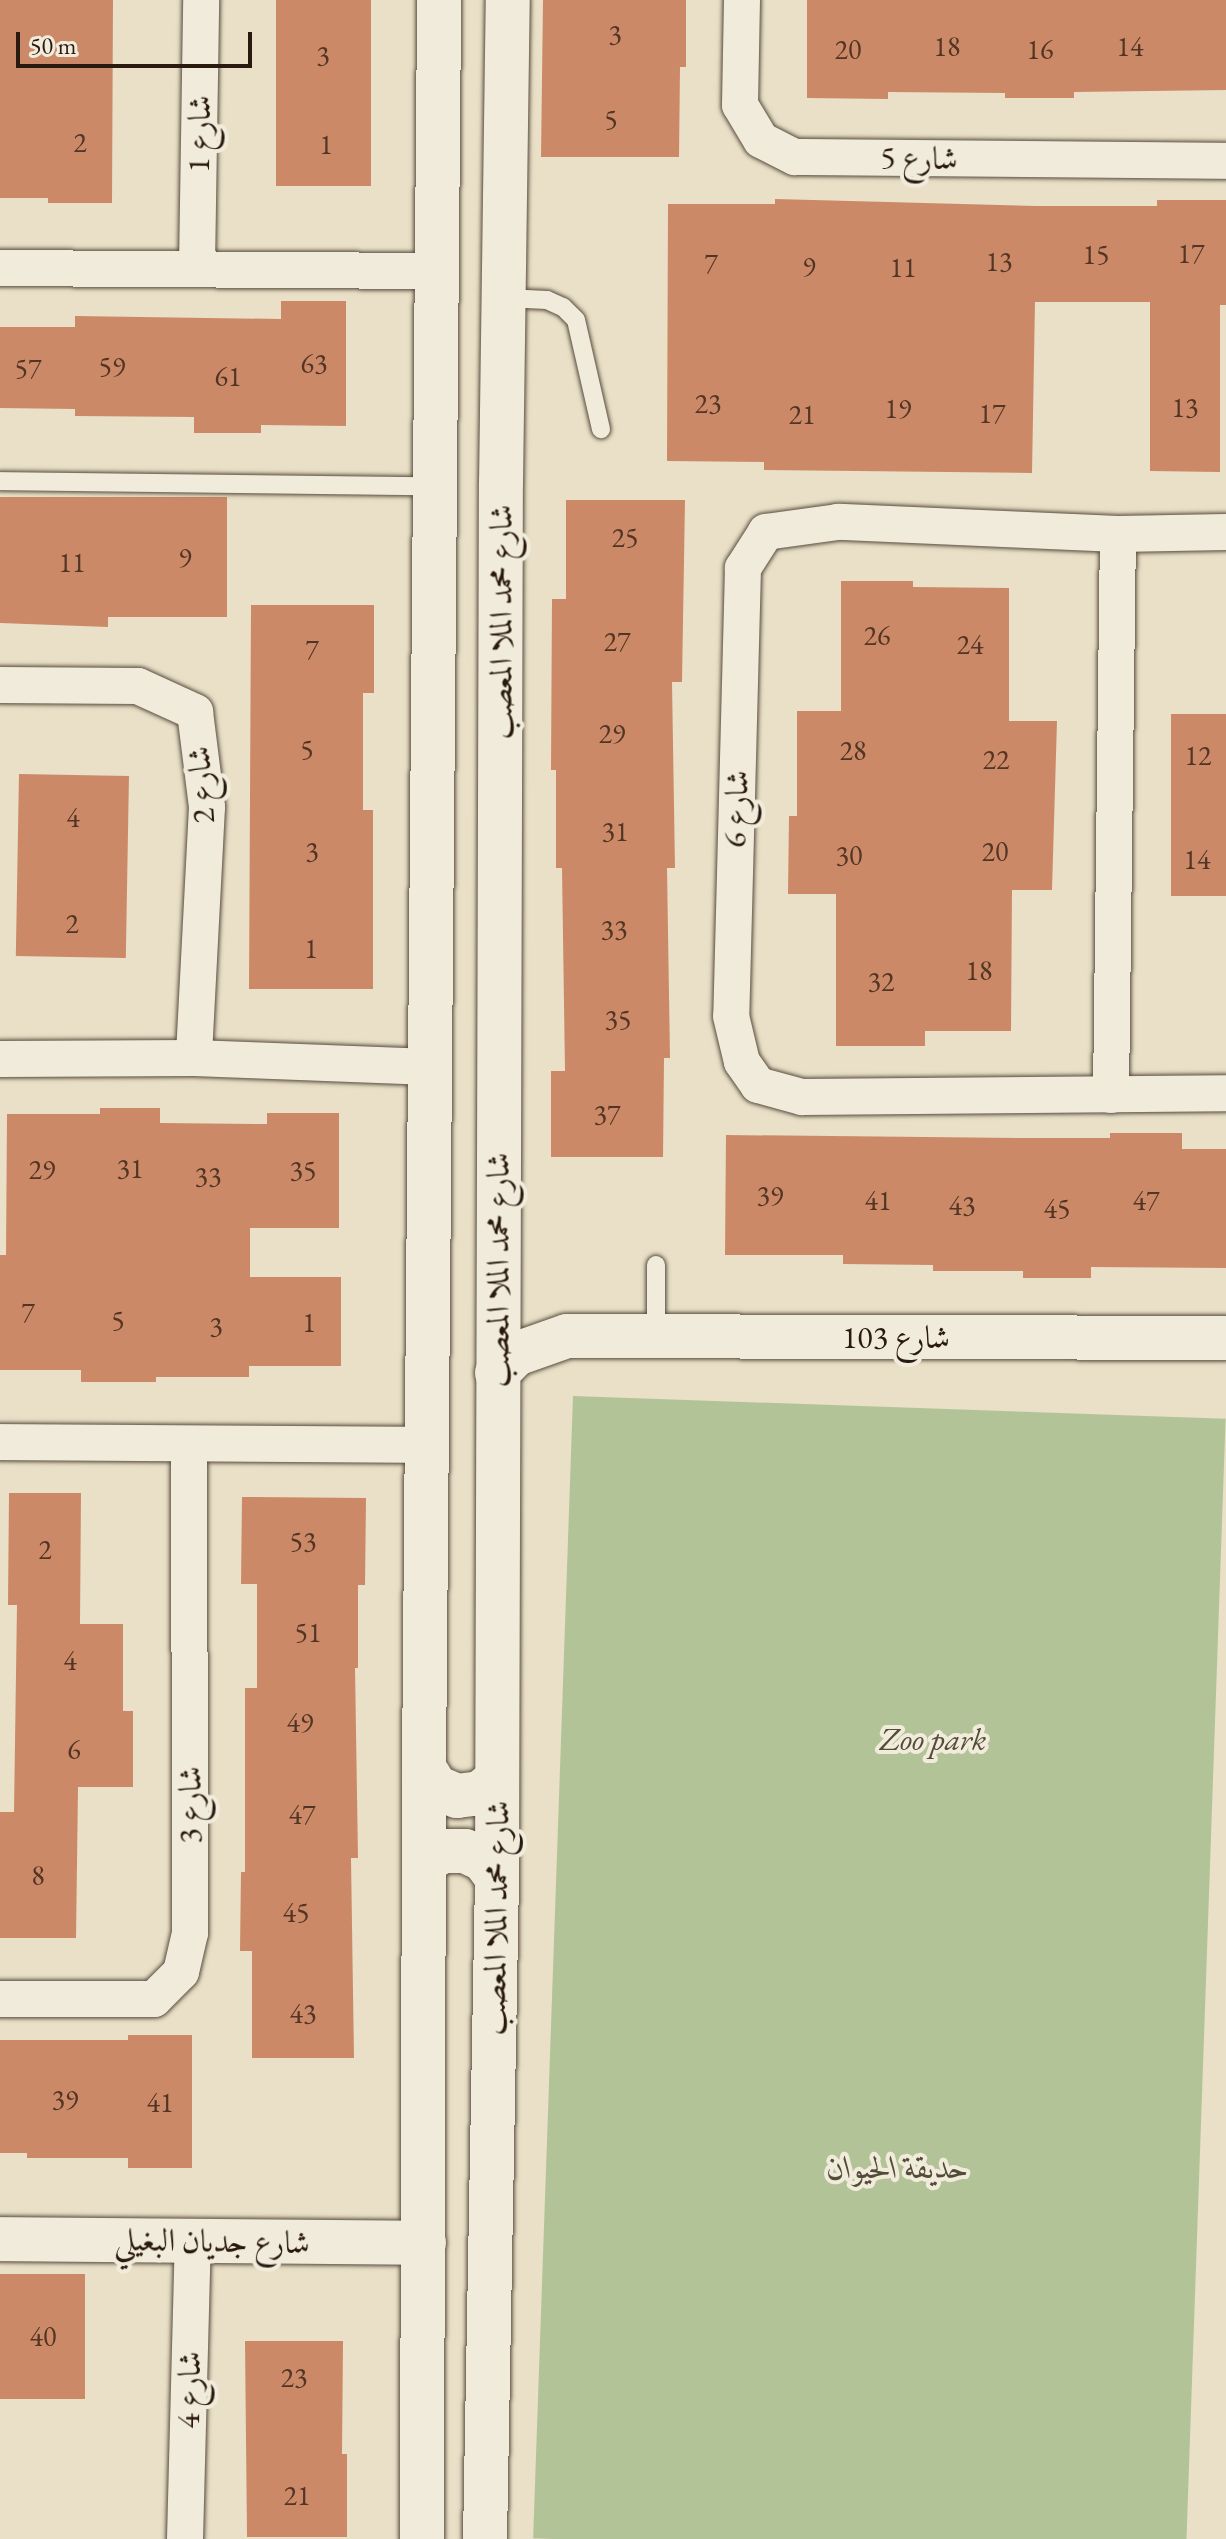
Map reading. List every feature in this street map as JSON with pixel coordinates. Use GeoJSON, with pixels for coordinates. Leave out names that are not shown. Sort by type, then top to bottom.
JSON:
{"type":"FeatureCollection","features":[{"type":"Feature","properties":{"kind":"street","name":"شارع 1"},"geometry":{"type":"LineString","coordinates":[[197,267],[201,0]]}},
{"type":"Feature","properties":{"kind":"street","name":"شارع محمد الملا المعصب"},"geometry":{"type":"LineString","coordinates":[[422,2539],[426,1445],[439,0]]}},
{"type":"Feature","properties":{"kind":"street","name":"شارع محمد الملا المعصب"},"geometry":{"type":"LineString","coordinates":[[485,2539],[497,1878],[501,483],[508,0]]}},
{"type":"Feature","properties":{"kind":"street","name":"شارع 5"},"geometry":{"type":"LineString","coordinates":[[742,0],[740,105],[761,140],[795,157],[1226,161]]}},
{"type":"Feature","properties":{"kind":"street"},"geometry":{"type":"LineString","coordinates":[[0,268],[435,271]]}},
{"type":"Feature","properties":{"kind":"street"},"geometry":{"type":"LineString","coordinates":[[435,493],[451,517],[475,519],[495,506],[501,483]]}},
{"type":"Feature","properties":{"kind":"street","name":"شارع 6"},"geometry":{"type":"LineString","coordinates":[[1226,532],[1118,534],[838,522],[766,532],[743,568],[731,1016],[742,1062],[758,1085],[802,1097],[1226,1093]]}},
{"type":"Feature","properties":{"kind":"street"},"geometry":{"type":"LineString","coordinates":[[1111,1095],[1118,534]]}},
{"type":"Feature","properties":{"kind":"street","name":"شارع 2"},"geometry":{"type":"LineString","coordinates":[[0,685],[138,686],[195,712],[207,807],[194,1058]]}},
{"type":"Feature","properties":{"kind":"street"},"geometry":{"type":"LineString","coordinates":[[0,1059],[194,1058],[431,1067]]}},
{"type":"Feature","properties":{"kind":"street","name":"شارع 103"},"geometry":{"type":"LineString","coordinates":[[498,1295],[517,1315],[567,1336]]}},
{"type":"Feature","properties":{"kind":"street","name":"شارع 103"},"geometry":{"type":"LineString","coordinates":[[497,1373],[516,1354],[567,1336],[1226,1338]]}},
{"type":"Feature","properties":{"kind":"street"},"geometry":{"type":"LineString","coordinates":[[0,1442],[426,1445]]}},
{"type":"Feature","properties":{"kind":"street","name":"شارع 3"},"geometry":{"type":"LineString","coordinates":[[0,1999],[154,1999],[181,1972],[190,1933],[189,1444]]}},
{"type":"Feature","properties":{"kind":"street"},"geometry":{"type":"LineString","coordinates":[[424,1768],[436,1787],[457,1796],[480,1793],[497,1779]]}},
{"type":"Feature","properties":{"kind":"street"},"geometry":{"type":"LineString","coordinates":[[424,1862],[443,1851],[465,1851],[484,1860],[497,1878]]}},
{"type":"Feature","properties":{"kind":"street","name":"شارع جديان البغيلي"},"geometry":{"type":"LineString","coordinates":[[0,2239],[424,2243]]}},
{"type":"Feature","properties":{"kind":"street","name":"شارع 4"},"geometry":{"type":"LineString","coordinates":[[185,2539],[193,2241]]}},
{"type":"Feature","properties":{"kind":"lane"},"geometry":{"type":"LineString","coordinates":[[505,298],[547,300],[563,307],[576,320],[601,429]]}},
{"type":"Feature","properties":{"kind":"lane"},"geometry":{"type":"LineString","coordinates":[[0,481],[435,493]]}},
{"type":"Feature","properties":{"kind":"lane"},"geometry":{"type":"LineString","coordinates":[[656,1265],[656,1337]]}},
{"type":"Feature","properties":{"kind":"green space","name":"حديقة الحيوان"},"geometry":{"type":"Polygon","coordinates":[[[573,1396],[1226,1419],[1186,2539],[533,2538],[573,1396]]]}},
{"type":"Feature","properties":{"kind":"building"},"geometry":{"type":"Polygon","coordinates":[[[0,0],[113,0],[112,203],[48,203],[48,198],[0,198],[0,0]]]}},
{"type":"Feature","properties":{"kind":"building"},"geometry":{"type":"Polygon","coordinates":[[[276,0],[371,0],[371,186],[276,186],[276,0]]]}},
{"type":"Feature","properties":{"kind":"building"},"geometry":{"type":"Polygon","coordinates":[[[543,0],[686,0],[686,67],[680,67],[679,157],[541,157],[543,0]]]}},
{"type":"Feature","properties":{"kind":"building"},"geometry":{"type":"Polygon","coordinates":[[[807,0],[1226,0],[1226,90],[1074,92],[1074,98],[1005,98],[1005,93],[888,92],[888,99],[807,98],[807,0]]]}},
{"type":"Feature","properties":{"kind":"building"},"geometry":{"type":"Polygon","coordinates":[[[775,199],[1036,206],[1157,206],[1157,200],[1226,200],[1226,305],[1220,305],[1220,472],[1150,471],[1150,302],[1035,302],[1032,473],[764,470],[764,462],[667,461],[668,204],[775,204],[775,199]]]}},
{"type":"Feature","properties":{"kind":"building"},"geometry":{"type":"Polygon","coordinates":[[[281,301],[346,301],[346,426],[261,425],[261,433],[194,433],[194,417],[75,416],[75,409],[0,408],[0,327],[75,327],[75,316],[281,319],[281,301]]]}},
{"type":"Feature","properties":{"kind":"building"},"geometry":{"type":"Polygon","coordinates":[[[0,497],[227,497],[227,617],[108,617],[108,627],[0,623],[0,497]]]}},
{"type":"Feature","properties":{"kind":"building"},"geometry":{"type":"Polygon","coordinates":[[[566,500],[685,500],[682,682],[672,682],[675,868],[667,868],[670,1058],[664,1058],[663,1157],[551,1157],[551,1071],[565,1071],[562,868],[556,868],[556,770],[551,770],[552,599],[566,599],[566,500]]]}},
{"type":"Feature","properties":{"kind":"building"},"geometry":{"type":"Polygon","coordinates":[[[841,581],[913,581],[913,587],[1009,588],[1009,721],[1057,721],[1052,890],[1012,890],[1011,1031],[925,1031],[925,1046],[836,1046],[836,894],[788,894],[789,816],[797,816],[797,711],[841,711],[841,581]]]}},
{"type":"Feature","properties":{"kind":"building"},"geometry":{"type":"Polygon","coordinates":[[[251,605],[374,605],[374,693],[363,693],[363,810],[373,810],[373,989],[249,989],[251,605]]]}},
{"type":"Feature","properties":{"kind":"building"},"geometry":{"type":"Polygon","coordinates":[[[1171,714],[1226,714],[1226,896],[1171,896],[1171,714]]]}},
{"type":"Feature","properties":{"kind":"building"},"geometry":{"type":"Polygon","coordinates":[[[19,774],[129,776],[126,958],[16,956],[19,774]]]}},
{"type":"Feature","properties":{"kind":"building"},"geometry":{"type":"Polygon","coordinates":[[[100,1108],[160,1108],[160,1123],[267,1124],[267,1113],[339,1113],[339,1228],[250,1228],[250,1277],[341,1277],[341,1366],[249,1366],[249,1377],[156,1377],[156,1382],[81,1382],[81,1370],[0,1370],[0,1255],[6,1255],[7,1114],[100,1114],[100,1108]]]}},
{"type":"Feature","properties":{"kind":"building"},"geometry":{"type":"Polygon","coordinates":[[[1110,1133],[1182,1133],[1182,1149],[1226,1149],[1226,1268],[1091,1267],[1091,1278],[1023,1278],[1023,1271],[933,1271],[933,1265],[843,1264],[843,1255],[725,1255],[726,1135],[1110,1138],[1110,1133]]]}},
{"type":"Feature","properties":{"kind":"building"},"geometry":{"type":"Polygon","coordinates":[[[9,1493],[81,1493],[80,1624],[123,1624],[123,1711],[133,1711],[133,1787],[78,1787],[76,1938],[0,1938],[0,1812],[14,1812],[17,1605],[8,1605],[9,1493]]]}},
{"type":"Feature","properties":{"kind":"building"},"geometry":{"type":"Polygon","coordinates":[[[242,1497],[366,1498],[365,1585],[358,1585],[358,1668],[355,1668],[358,1858],[351,1858],[354,2058],[252,2058],[252,1951],[240,1951],[241,1872],[245,1872],[245,1688],[257,1688],[257,1584],[241,1584],[242,1497]]]}},
{"type":"Feature","properties":{"kind":"building"},"geometry":{"type":"Polygon","coordinates":[[[128,2035],[192,2035],[192,2168],[128,2168],[128,2158],[27,2158],[27,2153],[0,2153],[0,2040],[128,2040],[128,2035]]]}},
{"type":"Feature","properties":{"kind":"building"},"geometry":{"type":"Polygon","coordinates":[[[0,2274],[85,2274],[85,2399],[0,2399],[0,2274]]]}},
{"type":"Feature","properties":{"kind":"building"},"geometry":{"type":"Polygon","coordinates":[[[245,2341],[343,2341],[342,2454],[347,2454],[347,2537],[247,2537],[245,2341]]]}},
{"type":"Feature","properties":{"kind":"park label","name":"Zoo park"},"geometry":{"type":"Point","coordinates":[933,1739]}}]}
